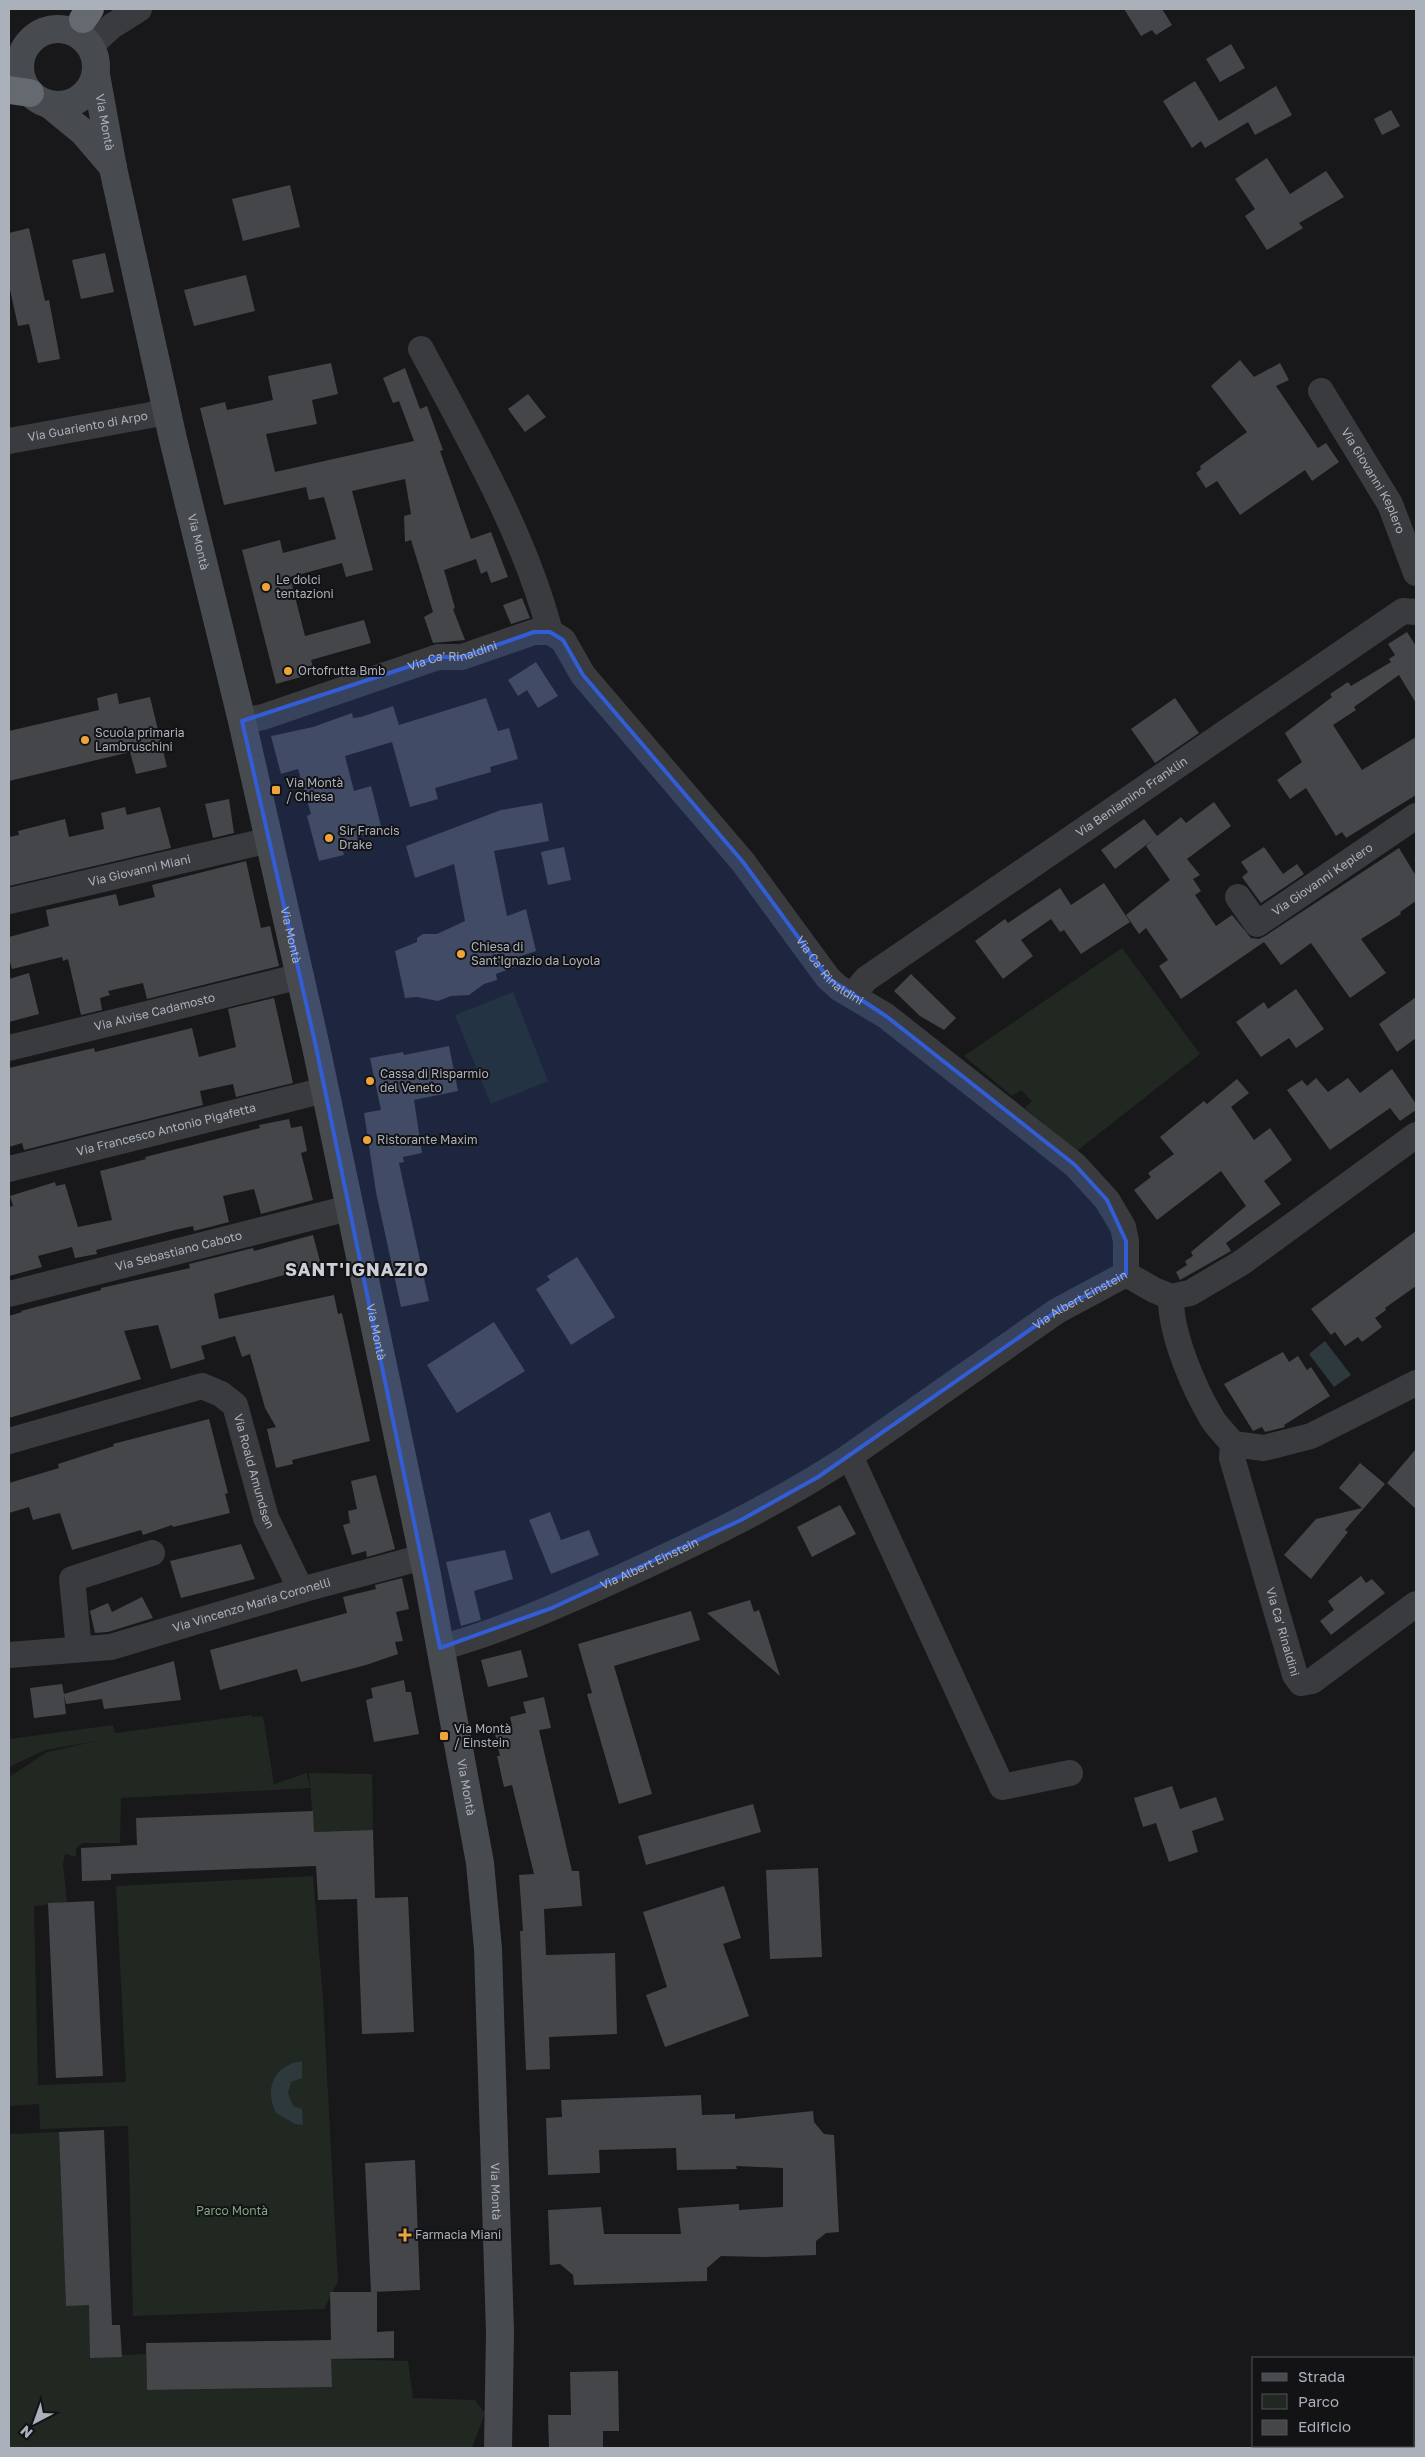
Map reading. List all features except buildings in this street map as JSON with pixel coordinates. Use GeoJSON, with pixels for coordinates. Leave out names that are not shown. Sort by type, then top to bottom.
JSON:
{"type":"FeatureCollection","features":[{"type":"Feature","properties":{"kind":"main road","name":"Via Montà"},"geometry":{"type":"LineString","coordinates":[[114,168],[83,132],[29,96],[20,71],[21,59],[33,39],[44,32],[63,29],[81,21],[96,64],[96,76],[114,168],[167,412],[242,721],[301,976],[423,1557],[480,1863],[488,1949],[500,2332],[497,2440]]}},
{"type":"Feature","properties":{"kind":"main road","name":"Via Montà"},"geometry":{"type":"LineString","coordinates":[[29,96],[74,103],[84,96],[96,76]]}},
{"type":"Feature","properties":{"kind":"street"},"geometry":{"type":"LineString","coordinates":[[81,21],[112,26],[139,9]]}},
{"type":"Feature","properties":{"kind":"street"},"geometry":{"type":"LineString","coordinates":[[421,349],[469,439],[508,521],[544,608],[550,632]]}},
{"type":"Feature","properties":{"kind":"street","name":"Via Giovanni Keplero"},"geometry":{"type":"LineString","coordinates":[[1320,392],[1390,504],[1416,573]]}},
{"type":"Feature","properties":{"kind":"street","name":"Via Guariento di Arpo"},"geometry":{"type":"LineString","coordinates":[[9,441],[167,412]]}},
{"type":"Feature","properties":{"kind":"street","name":"Via Beniamino Franklin"},"geometry":{"type":"LineString","coordinates":[[852,996],[866,979],[1403,611],[1416,612]]}},
{"type":"Feature","properties":{"kind":"street","name":"Via Ca' Rinaldini"},"geometry":{"type":"LineString","coordinates":[[242,721],[264,717],[438,657],[462,657],[534,632],[550,632],[563,640],[583,675],[743,862],[828,978],[839,988],[886,1016],[1076,1165],[1107,1200],[1123,1227],[1126,1241],[1126,1274]]}},
{"type":"Feature","properties":{"kind":"street","name":"Via Giovanni Keplero"},"geometry":{"type":"LineString","coordinates":[[1238,898],[1257,924],[1416,816]]}},
{"type":"Feature","properties":{"kind":"street","name":"Via Giovanni Miani"},"geometry":{"type":"LineString","coordinates":[[9,902],[270,840]]}},
{"type":"Feature","properties":{"kind":"street","name":"Via Alvise Cadamosto"},"geometry":{"type":"LineString","coordinates":[[9,1048],[301,976]]}},
{"type":"Feature","properties":{"kind":"street","name":"Via Francesco Antonio Pigafetta"},"geometry":{"type":"LineString","coordinates":[[9,1169],[324,1090]]}},
{"type":"Feature","properties":{"kind":"street"},"geometry":{"type":"LineString","coordinates":[[1416,1135],[1241,1263],[1190,1293],[1171,1297],[1172,1319],[1193,1382],[1214,1421],[1233,1444],[1264,1448],[1311,1436],[1416,1383]]}},
{"type":"Feature","properties":{"kind":"street","name":"Via Sebastiano Caboto"},"geometry":{"type":"LineString","coordinates":[[9,1294],[349,1208]]}},
{"type":"Feature","properties":{"kind":"street","name":"Via Albert Einstein"},"geometry":{"type":"LineString","coordinates":[[440,1648],[465,1641],[552,1608],[663,1558],[741,1520],[818,1477],[850,1456],[1057,1311],[1126,1274],[1154,1290],[1171,1297]]}},
{"type":"Feature","properties":{"kind":"street","name":"Via Roald Amundsen"},"geometry":{"type":"LineString","coordinates":[[9,1441],[202,1386],[221,1394],[235,1405],[266,1518],[301,1590]]}},
{"type":"Feature","properties":{"kind":"street","name":"Via Ca' Rinaldini"},"geometry":{"type":"LineString","coordinates":[[1233,1444],[1232,1458],[1295,1675],[1301,1683],[1312,1681],[1416,1604]]}},
{"type":"Feature","properties":{"kind":"street"},"geometry":{"type":"LineString","coordinates":[[850,1456],[1002,1787],[1070,1773]]}},
{"type":"Feature","properties":{"kind":"street"},"geometry":{"type":"LineString","coordinates":[[79,1649],[72,1578],[152,1553]]}},
{"type":"Feature","properties":{"kind":"street","name":"Via Vincenzo Maria Coronelli"},"geometry":{"type":"LineString","coordinates":[[9,1655],[111,1647],[301,1590],[423,1557]]}},
{"type":"Feature","properties":{"kind":"highlighted area"},"geometry":{"type":"Polygon","coordinates":[[[534,632],[550,632],[563,640],[583,675],[743,862],[828,978],[886,1016],[1075,1165],[1107,1200],[1126,1241],[1126,1274],[1057,1311],[818,1477],[741,1520],[552,1608],[440,1648],[316,1047],[242,721],[438,657],[462,657],[534,632]]]}},
{"type":"Feature","properties":{"kind":"green space"},"geometry":{"type":"Polygon","coordinates":[[[1122,948],[1200,1054],[1077,1151],[1025,1108],[1032,1101],[1021,1090],[1012,1096],[964,1056],[1122,948]]]}},
{"type":"Feature","properties":{"kind":"green space"},"geometry":{"type":"Polygon","coordinates":[[[513,992],[548,1081],[491,1104],[455,1015],[513,992]]]}},
{"type":"Feature","properties":{"kind":"green space","name":"Parco Montà"},"geometry":{"type":"Polygon","coordinates":[[[252,1715],[252,1717],[263,1716],[274,1784],[307,1773],[310,1788],[121,1798],[120,1843],[82,1843],[76,1849],[76,1857],[65,1854],[63,1864],[67,1902],[34,1906],[38,2085],[126,2082],[116,1886],[313,1876],[323,1999],[338,2281],[324,2309],[133,2316],[128,2126],[40,2129],[39,2104],[9,2106],[9,1777],[47,1752],[97,1741],[45,1750],[9,1767],[9,1739],[113,1725],[115,1733],[252,1715]]]}},
{"type":"Feature","properties":{"kind":"green space"},"geometry":{"type":"Polygon","coordinates":[[[309,1773],[372,1774],[373,1830],[314,1832],[309,1773]]]}},
{"type":"Feature","properties":{"kind":"green space"},"geometry":{"type":"Polygon","coordinates":[[[59,2132],[66,2305],[92,2304],[92,2356],[146,2354],[147,2390],[331,2387],[331,2359],[408,2361],[413,2398],[475,2400],[485,2413],[472,2448],[9,2448],[9,2134],[59,2132]]]}},
{"type":"Feature","properties":{"kind":"shaded area"},"geometry":{"type":"Polygon","coordinates":[[[1325,1341],[1351,1375],[1334,1387],[1309,1354],[1325,1341]]]}},
{"type":"Feature","properties":{"kind":"shaded area"},"geometry":{"type":"Polygon","coordinates":[[[302,2061],[302,2078],[291,2082],[288,2093],[293,2106],[302,2109],[303,2125],[295,2124],[276,2113],[271,2095],[274,2079],[278,2073],[292,2063],[302,2061]]]}},
{"type":"Feature","properties":{"kind":"place","name":"Le dolci tentazioni"},"geometry":{"type":"Point","coordinates":[266,587]}},
{"type":"Feature","properties":{"kind":"place","name":"Ortofrutta Bmb"},"geometry":{"type":"Point","coordinates":[288,671]}},
{"type":"Feature","properties":{"kind":"place","name":"Scuola primaria Lambruschini"},"geometry":{"type":"Point","coordinates":[85,740]}},
{"type":"Feature","properties":{"kind":"place","name":"Via Montà / Chiesa"},"geometry":{"type":"Point","coordinates":[276,790]}},
{"type":"Feature","properties":{"kind":"place","name":"Sir Francis Drake"},"geometry":{"type":"Point","coordinates":[329,838]}},
{"type":"Feature","properties":{"kind":"place","name":"Chiesa di Sant'Ignazio da Loyola"},"geometry":{"type":"Point","coordinates":[461,954]}},
{"type":"Feature","properties":{"kind":"place","name":"Cassa di Risparmio del Veneto"},"geometry":{"type":"Point","coordinates":[370,1081]}},
{"type":"Feature","properties":{"kind":"place","name":"Ristorante Maxim"},"geometry":{"type":"Point","coordinates":[367,1140]}},
{"type":"Feature","properties":{"kind":"place","name":"Via Montà / Einstein"},"geometry":{"type":"Point","coordinates":[444,1736]}},
{"type":"Feature","properties":{"kind":"place","name":"Farmacia Miani"},"geometry":{"type":"Point","coordinates":[405,2235]}},
{"type":"Feature","properties":{"kind":"district","name":"SANT'IGNAZIO"},"geometry":{"type":"Point","coordinates":[357,1270]}}]}
